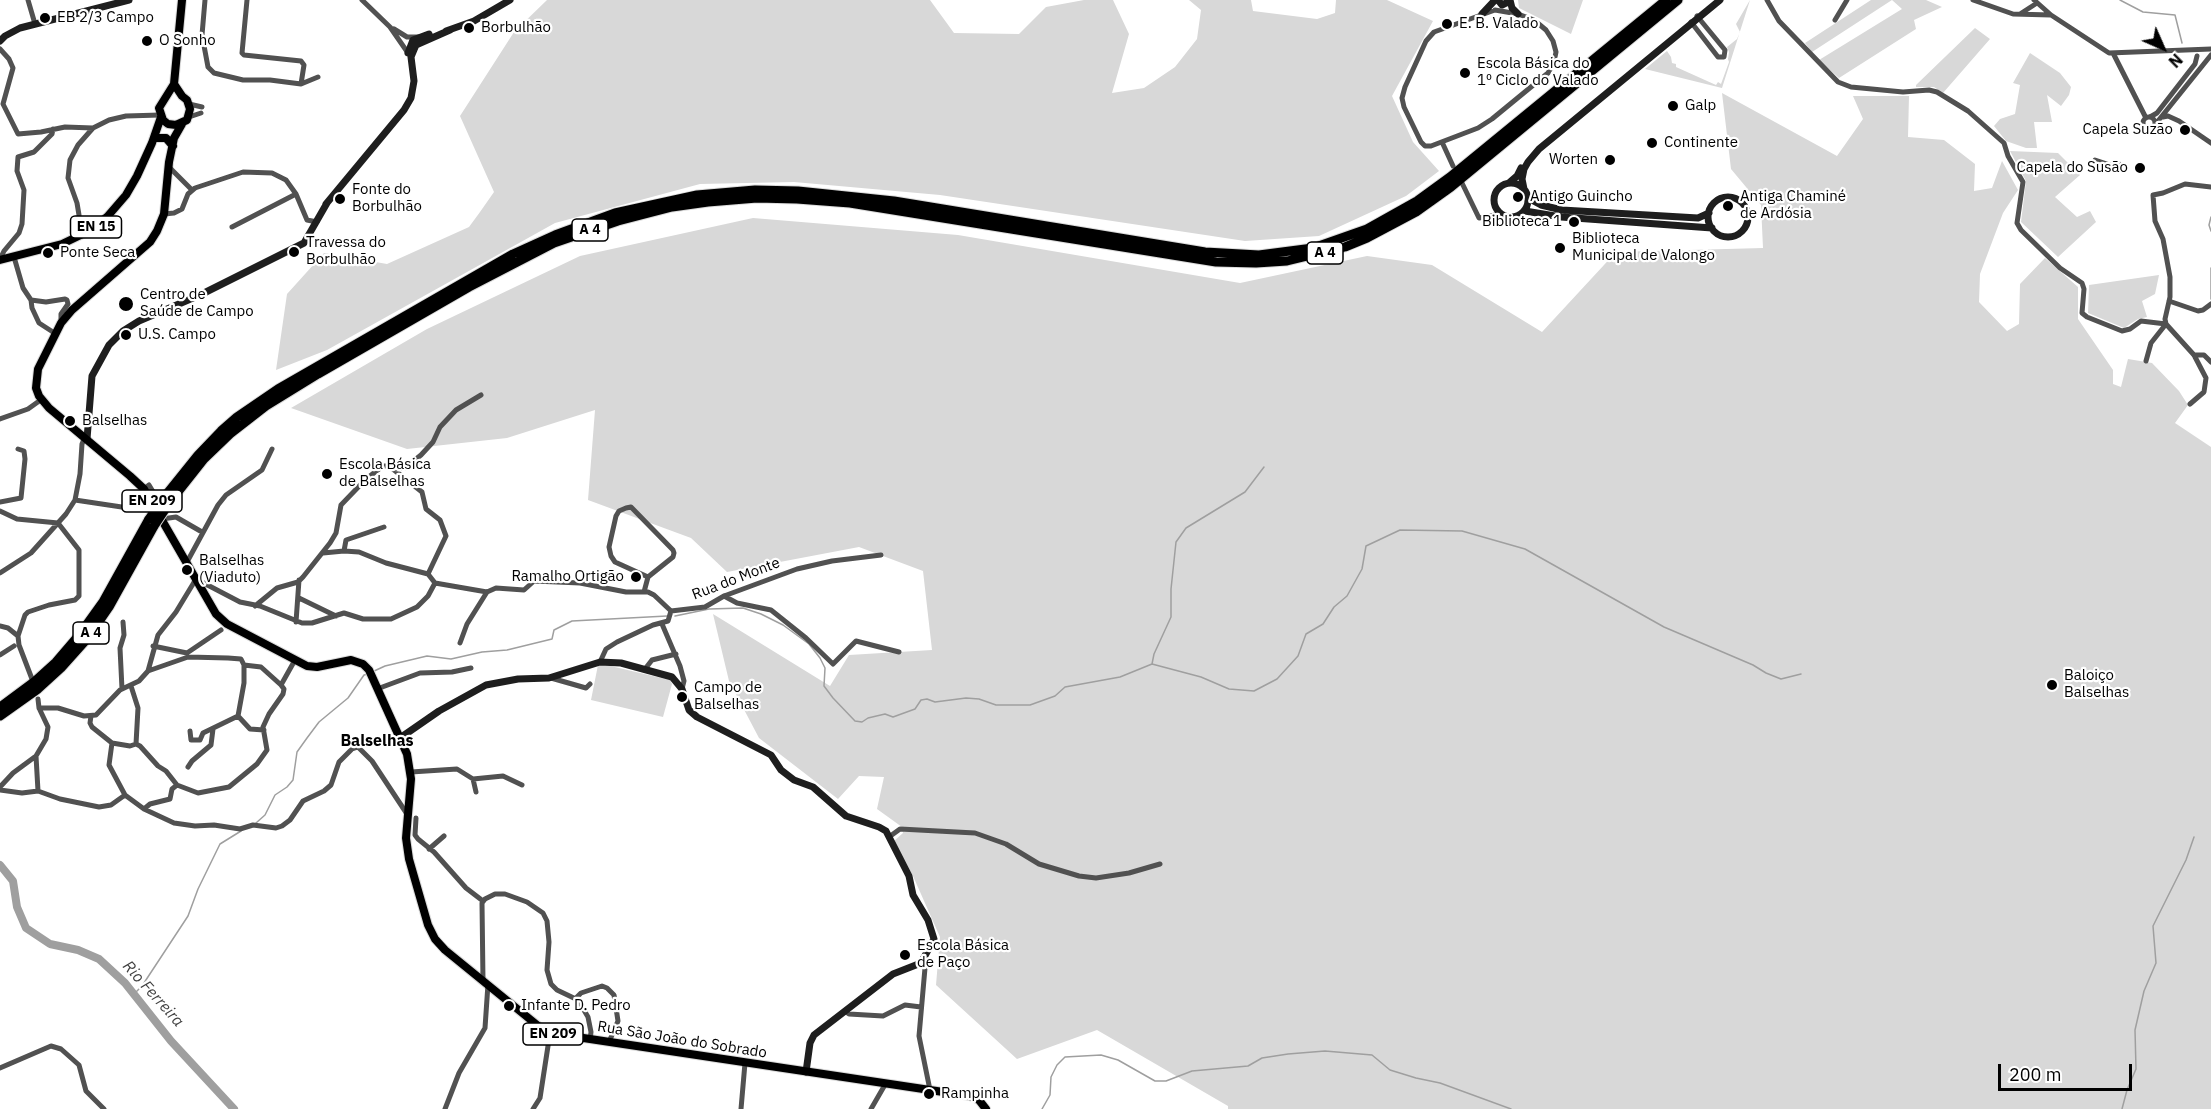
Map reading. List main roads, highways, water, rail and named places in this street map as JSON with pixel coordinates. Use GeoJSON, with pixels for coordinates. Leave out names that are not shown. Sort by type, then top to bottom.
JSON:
{"type":"FeatureCollection","features":[{"type":"Feature","properties":{"kind":"highway","name":"A 4"},"geometry":{"type":"LineString","coordinates":[[0,707],[56,662],[80,634],[198,454],[237,417],[278,389],[513,254],[555,235],[615,213],[697,195],[754,190],[798,191],[894,201],[1205,252],[1259,255],[1313,248],[1367,229],[1418,201],[1666,0]]}},
{"type":"Feature","properties":{"kind":"highway","name":"A 4"},"geometry":{"type":"LineString","coordinates":[[167,499],[238,427],[266,406],[318,374],[470,287],[554,243],[618,220],[672,207],[757,198],[850,203],[1216,262],[1287,261],[1345,247],[1389,228],[1434,199],[1678,0]]}},
{"type":"Feature","properties":{"kind":"highway","name":"A 4"},"geometry":{"type":"LineString","coordinates":[[0,716],[38,689],[87,639],[109,607],[151,523]]}},
{"type":"Feature","properties":{"kind":"main road"},"geometry":{"type":"LineString","coordinates":[[163,101],[174,84],[182,0]]}},
{"type":"Feature","properties":{"kind":"main road"},"geometry":{"type":"LineString","coordinates":[[173,142],[182,124],[189,117],[189,104],[174,84]]}},
{"type":"Feature","properties":{"kind":"main road"},"geometry":{"type":"LineString","coordinates":[[163,101],[173,94],[182,96]]}},
{"type":"Feature","properties":{"kind":"main road","name":"EN 15"},"geometry":{"type":"LineString","coordinates":[[0,260],[62,244],[78,238],[99,224],[126,195],[154,140],[163,101]]}},
{"type":"Feature","properties":{"kind":"main road"},"geometry":{"type":"LineString","coordinates":[[161,116],[169,124],[173,142]]}},
{"type":"Feature","properties":{"kind":"main road"},"geometry":{"type":"LineString","coordinates":[[169,124],[182,124]]}},
{"type":"Feature","properties":{"kind":"main road","name":"EN 15"},"geometry":{"type":"LineString","coordinates":[[154,140],[169,124]]}},
{"type":"Feature","properties":{"kind":"main road"},"geometry":{"type":"LineString","coordinates":[[154,140],[166,138],[173,142]]}},
{"type":"Feature","properties":{"kind":"main road","name":"Rua São João do Sobrado"},"geometry":{"type":"LineString","coordinates":[[173,142],[164,214],[158,231],[150,242],[72,310],[61,323],[38,369],[36,388],[42,399],[146,489],[153,504],[165,518],[216,614],[227,624],[307,666],[317,667],[351,660],[363,664],[370,673],[407,754],[411,772],[406,838],[409,859],[428,925],[435,939],[445,950],[549,1033],[970,1096],[979,1100],[986,1109]]}},
{"type":"Feature","properties":{"kind":"waterway"},"geometry":{"type":"LineString","coordinates":[[2120,0],[2143,12],[2175,15],[2182,43]]}},
{"type":"Feature","properties":{"kind":"waterway"},"geometry":{"type":"LineString","coordinates":[[2211,217],[2209,225],[2211,231]]}},
{"type":"Feature","properties":{"kind":"waterway"},"geometry":{"type":"LineString","coordinates":[[2211,268],[2211,299]]}},
{"type":"Feature","properties":{"kind":"waterway"},"geometry":{"type":"LineString","coordinates":[[1152,664],[1154,654],[1171,617],[1171,589],[1176,542],[1186,528],[1245,492],[1264,467]]}},
{"type":"Feature","properties":{"kind":"waterway"},"geometry":{"type":"LineString","coordinates":[[675,616],[709,609],[743,608],[783,625],[809,644],[825,668],[824,686],[855,721],[862,722],[868,718],[885,714],[893,717],[915,709],[921,700],[927,699],[935,702],[966,698],[979,699],[996,705],[1030,705],[1055,696],[1065,687],[1120,677],[1152,664],[1201,677],[1229,689],[1254,691],[1277,679],[1298,656],[1306,634],[1323,624],[1334,607],[1347,596],[1362,569],[1366,546],[1400,530],[1462,531],[1525,549],[1664,627],[1753,665],[1766,673],[1781,679],[1801,674]]}},
{"type":"Feature","properties":{"kind":"waterway"},"geometry":{"type":"LineString","coordinates":[[372,672],[385,666],[427,656],[451,659],[482,652],[507,650],[552,639],[554,630],[572,621],[667,616]]}},
{"type":"Feature","properties":{"kind":"waterway"},"geometry":{"type":"LineString","coordinates":[[256,823],[265,815],[275,795],[293,780],[297,752],[319,722],[348,698],[364,675],[368,674]]}},
{"type":"Feature","properties":{"kind":"waterway"},"geometry":{"type":"LineString","coordinates":[[134,994],[142,986],[188,916],[198,889],[220,844],[241,831]]}},
{"type":"Feature","properties":{"kind":"waterway"},"geometry":{"type":"LineString","coordinates":[[2122,1109],[2136,1069],[2135,1030],[2144,991],[2156,963],[2153,926],[2186,860],[2194,837]]}},
{"type":"Feature","properties":{"kind":"waterway","name":"Rio Ferreira"},"geometry":{"type":"LineString","coordinates":[[0,865],[13,881],[17,907],[26,928],[50,944],[78,950],[99,959],[125,983],[171,1041],[234,1109]]}},
{"type":"Feature","properties":{"kind":"waterway"},"geometry":{"type":"LineString","coordinates":[[1042,1109],[1050,1095],[1051,1077],[1057,1065],[1065,1057],[1101,1055],[1118,1060],[1155,1081],[1166,1081],[1192,1071],[1248,1066],[1262,1058],[1325,1051],[1372,1055],[1390,1070],[1440,1083],[1511,1109]]}},
{"type":"Feature","properties":{"kind":"place","name":"EB 2/3 Campo"},"geometry":{"type":"Point","coordinates":[45,18]}},
{"type":"Feature","properties":{"kind":"place","name":"E. B. Valado"},"geometry":{"type":"Point","coordinates":[1447,24]}},
{"type":"Feature","properties":{"kind":"place","name":"Borbulhão"},"geometry":{"type":"Point","coordinates":[469,28]}},
{"type":"Feature","properties":{"kind":"place","name":"O Sonho"},"geometry":{"type":"Point","coordinates":[147,41]}},
{"type":"Feature","properties":{"kind":"place","name":"Escola Básica do 1º Ciclo do Valado"},"geometry":{"type":"Point","coordinates":[1465,73]}},
{"type":"Feature","properties":{"kind":"place","name":"Galp"},"geometry":{"type":"Point","coordinates":[1673,106]}},
{"type":"Feature","properties":{"kind":"place","name":"Capela Suzão"},"geometry":{"type":"Point","coordinates":[2185,130]}},
{"type":"Feature","properties":{"kind":"place","name":"Continente"},"geometry":{"type":"Point","coordinates":[1652,143]}},
{"type":"Feature","properties":{"kind":"place","name":"Worten"},"geometry":{"type":"Point","coordinates":[1610,160]}},
{"type":"Feature","properties":{"kind":"place","name":"Capela do Susão"},"geometry":{"type":"Point","coordinates":[2140,168]}},
{"type":"Feature","properties":{"kind":"place","name":"Antigo Guincho"},"geometry":{"type":"Point","coordinates":[1518,197]}},
{"type":"Feature","properties":{"kind":"place","name":"Fonte do Borbulhão"},"geometry":{"type":"Point","coordinates":[340,199]}},
{"type":"Feature","properties":{"kind":"place","name":"Antiga Chaminé de Ardósia"},"geometry":{"type":"Point","coordinates":[1728,206]}},
{"type":"Feature","properties":{"kind":"place","name":"Biblioteca 1"},"geometry":{"type":"Point","coordinates":[1574,222]}},
{"type":"Feature","properties":{"kind":"place","name":"Biblioteca Municipal de Valongo"},"geometry":{"type":"Point","coordinates":[1560,248]}},
{"type":"Feature","properties":{"kind":"place","name":"Travessa do Borbulhão"},"geometry":{"type":"Point","coordinates":[294,252]}},
{"type":"Feature","properties":{"kind":"place","name":"Ponte Seca"},"geometry":{"type":"Point","coordinates":[48,253]}},
{"type":"Feature","properties":{"kind":"place","name":"Centro de Saúde de Campo"},"geometry":{"type":"Point","coordinates":[126,304]}},
{"type":"Feature","properties":{"kind":"place","name":"U.S. Campo"},"geometry":{"type":"Point","coordinates":[126,335]}},
{"type":"Feature","properties":{"kind":"place","name":"Balselhas"},"geometry":{"type":"Point","coordinates":[70,421]}},
{"type":"Feature","properties":{"kind":"place","name":"Escola Básica de Balselhas"},"geometry":{"type":"Point","coordinates":[327,474]}},
{"type":"Feature","properties":{"kind":"place","name":"Balselhas (Viaduto)"},"geometry":{"type":"Point","coordinates":[187,570]}},
{"type":"Feature","properties":{"kind":"place","name":"Ramalho Ortigão"},"geometry":{"type":"Point","coordinates":[636,577]}},
{"type":"Feature","properties":{"kind":"place","name":"Baloiço Balselhas"},"geometry":{"type":"Point","coordinates":[2052,685]}},
{"type":"Feature","properties":{"kind":"place","name":"Campo de Balselhas"},"geometry":{"type":"Point","coordinates":[682,697]}},
{"type":"Feature","properties":{"kind":"place","name":"Escola Básica de Paço"},"geometry":{"type":"Point","coordinates":[905,955]}},
{"type":"Feature","properties":{"kind":"place","name":"Infante D. Pedro"},"geometry":{"type":"Point","coordinates":[509,1006]}},
{"type":"Feature","properties":{"kind":"place","name":"Rampinha"},"geometry":{"type":"Point","coordinates":[929,1094]}},
{"type":"Feature","properties":{"kind":"district","name":"Balselhas"},"geometry":{"type":"Point","coordinates":[377,741]}}]}
